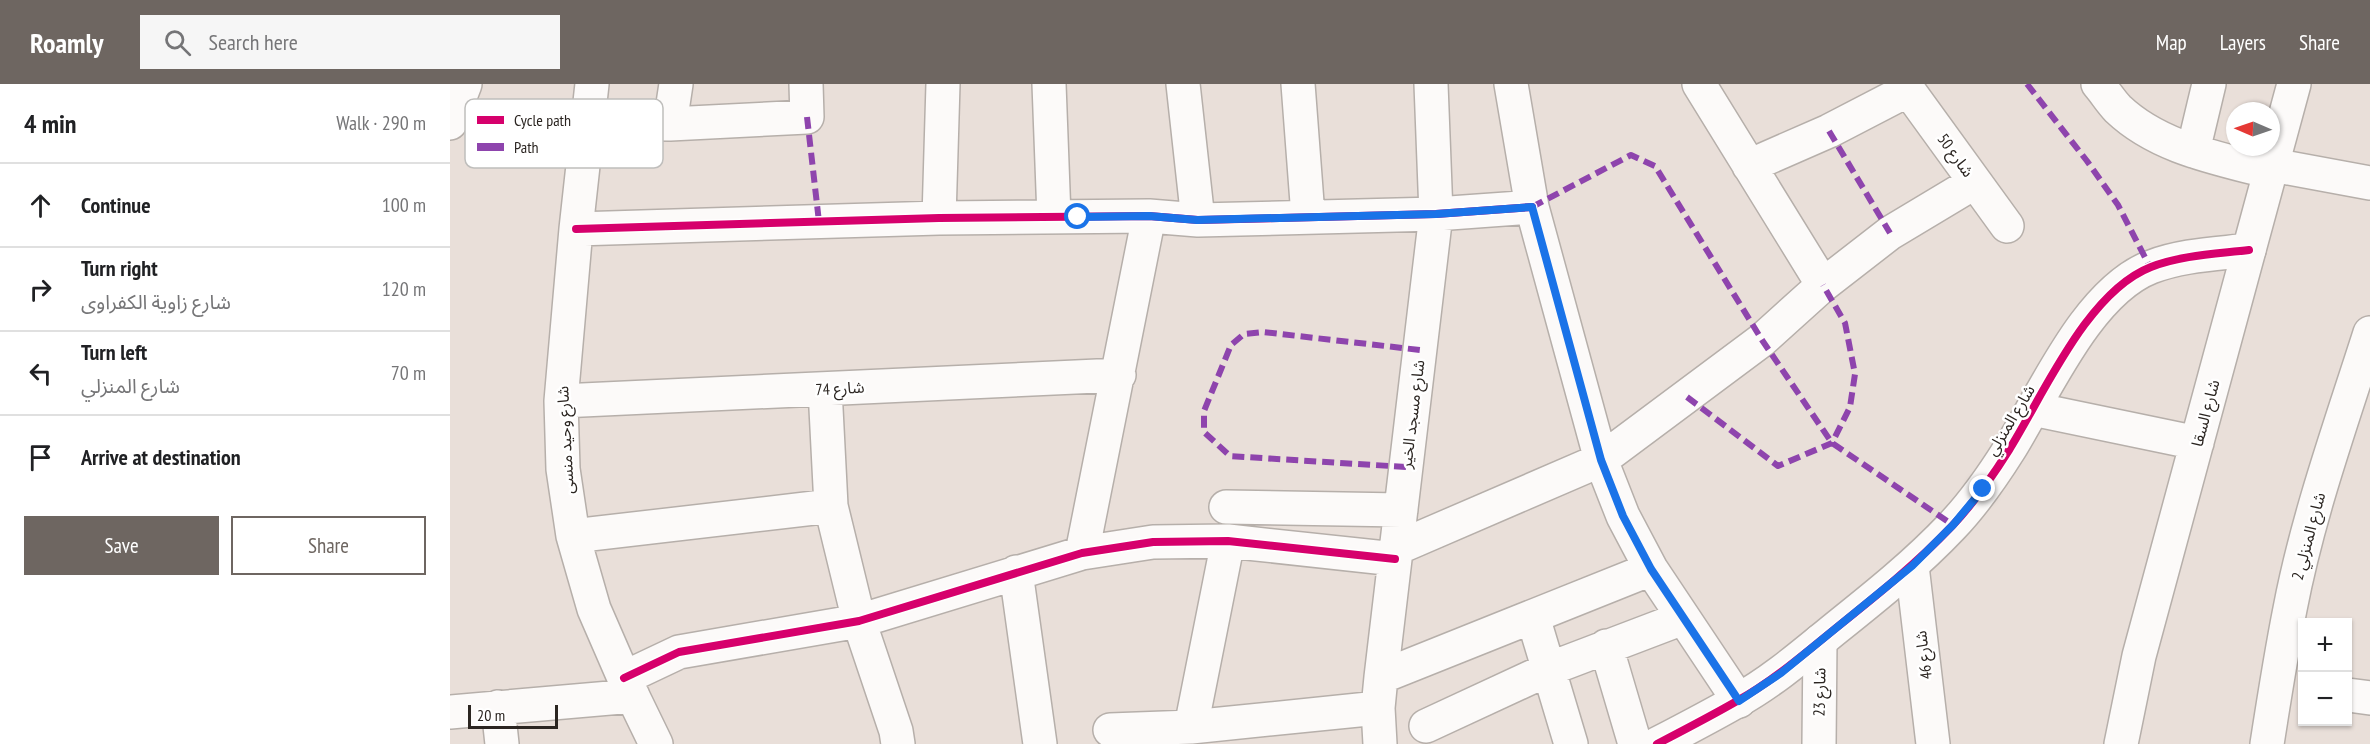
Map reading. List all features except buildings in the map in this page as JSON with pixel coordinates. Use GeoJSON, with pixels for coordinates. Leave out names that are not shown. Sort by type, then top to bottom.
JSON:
{"type":"FeatureCollection","features":[{"type":"Feature","properties":{"kind":"street"},"geometry":{"type":"LineString","coordinates":[[450,123],[465,84]]}},
{"type":"Feature","properties":{"kind":"street","name":"شارع وحيد منسى"},"geometry":{"type":"LineString","coordinates":[[590,99],[592,84]]}},
{"type":"Feature","properties":{"kind":"street"},"geometry":{"type":"LineString","coordinates":[[670,124],[676,84]]}},
{"type":"Feature","properties":{"kind":"street"},"geometry":{"type":"LineString","coordinates":[[663,124],[807,117],[806,84]]}},
{"type":"Feature","properties":{"kind":"street"},"geometry":{"type":"LineString","coordinates":[[939,218],[943,84]]}},
{"type":"Feature","properties":{"kind":"street"},"geometry":{"type":"LineString","coordinates":[[1049,84],[1054,217]]}},
{"type":"Feature","properties":{"kind":"street"},"geometry":{"type":"LineString","coordinates":[[1183,84],[1197,220]]}},
{"type":"Feature","properties":{"kind":"street"},"geometry":{"type":"LineString","coordinates":[[1298,84],[1308,216]]}},
{"type":"Feature","properties":{"kind":"street","name":"شارع مسجد الخير"},"geometry":{"type":"LineString","coordinates":[[1380,744],[1379,692],[1436,214],[1431,84]]}},
{"type":"Feature","properties":{"kind":"street"},"geometry":{"type":"LineString","coordinates":[[1511,84],[1532,207],[1601,460],[1623,516],[1651,569],[1739,701]]}},
{"type":"Feature","properties":{"kind":"street"},"geometry":{"type":"LineString","coordinates":[[1699,84],[1823,285]]}},
{"type":"Feature","properties":{"kind":"street"},"geometry":{"type":"LineString","coordinates":[[2098,84],[2118,108],[2141,128],[2193,152],[2271,169],[2370,183]]}},
{"type":"Feature","properties":{"kind":"street"},"geometry":{"type":"LineString","coordinates":[[2193,152],[2209,84]]}},
{"type":"Feature","properties":{"kind":"street","name":"شارع السقا"},"geometry":{"type":"LineString","coordinates":[[2121,744],[2139,656],[2294,84]]}},
{"type":"Feature","properties":{"kind":"street"},"geometry":{"type":"LineString","coordinates":[[1749,166],[1829,131],[1906,87]]}},
{"type":"Feature","properties":{"kind":"street","name":"شارع 50"},"geometry":{"type":"LineString","coordinates":[[1906,87],[2007,226]]}},
{"type":"Feature","properties":{"kind":"street","name":"شارع وحيد منسى"},"geometry":{"type":"LineString","coordinates":[[583,168],[561,401],[563,469],[573,536],[594,609],[656,744]]}},
{"type":"Feature","properties":{"kind":"street"},"geometry":{"type":"LineString","coordinates":[[450,712],[628,687],[679,651],[859,621],[1082,553],[1153,542],[1228,541],[1396,554],[1601,460],[1762,340],[1823,285],[1890,233],[1976,182]]}},
{"type":"Feature","properties":{"kind":"street"},"geometry":{"type":"LineString","coordinates":[[576,229],[939,218],[1149,216],[1197,220],[1436,214],[1532,207]]}},
{"type":"Feature","properties":{"kind":"street"},"geometry":{"type":"LineString","coordinates":[[1082,553],[1149,216]]}},
{"type":"Feature","properties":{"kind":"street","name":"شارع المنزلي"},"geometry":{"type":"LineString","coordinates":[[1669,741],[1739,701],[1781,673],[1912,566],[1953,525],[1983,489],[2087,320],[2110,293],[2129,278],[2150,267],[2181,258],[2249,250]]}},
{"type":"Feature","properties":{"kind":"street","name":"شارع المنزلي 2"},"geometry":{"type":"LineString","coordinates":[[2267,744],[2290,685],[2290,608],[2306,541],[2324,476],[2370,333]]}},
{"type":"Feature","properties":{"kind":"street","name":"شارع 74"},"geometry":{"type":"LineString","coordinates":[[561,401],[1119,375]]}},
{"type":"Feature","properties":{"kind":"street"},"geometry":{"type":"LineString","coordinates":[[825,389],[831,506],[859,621],[896,730],[898,744]]}},
{"type":"Feature","properties":{"kind":"street"},"geometry":{"type":"LineString","coordinates":[[2033,409],[2197,443]]}},
{"type":"Feature","properties":{"kind":"street"},"geometry":{"type":"LineString","coordinates":[[573,536],[831,506]]}},
{"type":"Feature","properties":{"kind":"street"},"geometry":{"type":"LineString","coordinates":[[1226,507],[1401,510]]}},
{"type":"Feature","properties":{"kind":"street"},"geometry":{"type":"LineString","coordinates":[[1191,728],[1228,541]]}},
{"type":"Feature","properties":{"kind":"street","name":"شارع 46"},"geometry":{"type":"LineString","coordinates":[[1912,566],[1933,744]]}},
{"type":"Feature","properties":{"kind":"street"},"geometry":{"type":"LineString","coordinates":[[1110,730],[1191,728],[1379,692],[1533,617],[1651,569]]}},
{"type":"Feature","properties":{"kind":"street"},"geometry":{"type":"LineString","coordinates":[[1016,572],[1040,744]]}},
{"type":"Feature","properties":{"kind":"street"},"geometry":{"type":"LineString","coordinates":[[1533,617],[1571,744]]}},
{"type":"Feature","properties":{"kind":"street"},"geometry":{"type":"LineString","coordinates":[[1426,726],[1549,669],[1683,618]]}},
{"type":"Feature","properties":{"kind":"street","name":"شارع 23"},"geometry":{"type":"LineString","coordinates":[[1819,744],[1820,641]]}},
{"type":"Feature","properties":{"kind":"street"},"geometry":{"type":"LineString","coordinates":[[1606,646],[1635,744]]}},
{"type":"Feature","properties":{"kind":"street"},"geometry":{"type":"LineString","coordinates":[[2352,696],[2370,698]]}},
{"type":"Feature","properties":{"kind":"street"},"geometry":{"type":"LineString","coordinates":[[498,707],[502,744]]}},
{"type":"Feature","properties":{"kind":"marked path"},"geometry":{"type":"LineString","coordinates":[[2027,84],[2118,205],[2150,267]]}},
{"type":"Feature","properties":{"kind":"marked path"},"geometry":{"type":"LineString","coordinates":[[807,117],[819,222]]}},
{"type":"Feature","properties":{"kind":"marked path"},"geometry":{"type":"LineString","coordinates":[[1829,131],[1890,233]]}},
{"type":"Feature","properties":{"kind":"marked path"},"geometry":{"type":"LineString","coordinates":[[1532,207],[1631,155],[1655,166],[1762,340],[1832,443],[1953,525]]}},
{"type":"Feature","properties":{"kind":"marked path"},"geometry":{"type":"LineString","coordinates":[[1687,397],[1778,466],[1832,443],[1850,407],[1855,374],[1845,323],[1823,285]]}},
{"type":"Feature","properties":{"kind":"marked path"},"geometry":{"type":"LineString","coordinates":[[1406,467],[1230,456],[1204,432],[1204,411],[1231,345],[1244,334],[1263,332],[1420,350]]}},
{"type":"Feature","properties":{"kind":"cycle path"},"geometry":{"type":"LineString","coordinates":[[576,229],[939,218],[1149,216],[1198,220],[1436,214],[1532,207]]}},
{"type":"Feature","properties":{"kind":"cycle path"},"geometry":{"type":"LineString","coordinates":[[1657,744],[1737,701],[1776,676],[1881,592],[1938,540],[1967,509],[1996,470],[2052,374],[2087,321],[2107,298],[2128,280],[2151,267],[2175,260],[2249,250]]}},
{"type":"Feature","properties":{"kind":"cycle path"},"geometry":{"type":"LineString","coordinates":[[624,678],[679,652],[859,621],[1082,553],[1153,542],[1228,541],[1395,559]]}},
{"type":"Feature","properties":{"kind":"route"},"geometry":{"type":"LineString","coordinates":[[1078,217],[1149,216],[1197,220],[1436,214],[1532,207],[1601,460],[1623,516],[1651,569],[1739,701],[1781,673],[1912,566],[1953,525],[1983,489]]}}]}
